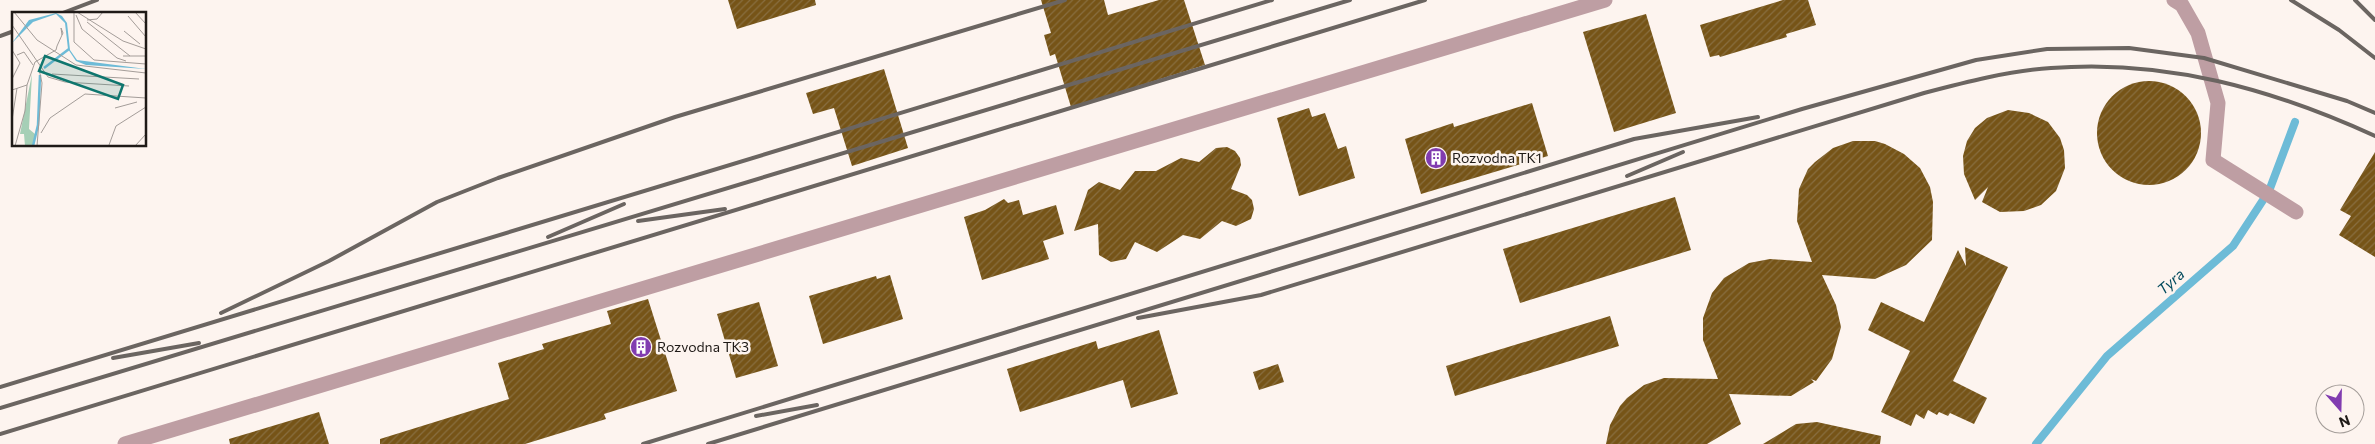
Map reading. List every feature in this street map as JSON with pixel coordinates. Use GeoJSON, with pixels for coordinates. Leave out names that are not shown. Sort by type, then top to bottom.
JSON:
{"type":"FeatureCollection","features":[{"type":"Feature","properties":{"kind":"lane"},"geometry":{"type":"LineString","coordinates":[[125,444],[1605,0]]}},
{"type":"Feature","properties":{"kind":"lane"},"geometry":{"type":"LineString","coordinates":[[2174,0],[2182,5],[2198,34],[2218,104],[2214,160],[2296,212]]}},
{"type":"Feature","properties":{"kind":"building"},"geometry":{"type":"Polygon","coordinates":[[[728,0],[815,0],[816,5],[737,29],[728,0]]]}},
{"type":"Feature","properties":{"kind":"building"},"geometry":{"type":"Polygon","coordinates":[[[1041,0],[1104,0],[1108,15],[1159,0],[1184,0],[1205,65],[1071,107],[1055,54],[1050,56],[1044,35],[1051,33],[1041,0]]]}},
{"type":"Feature","properties":{"kind":"building"},"geometry":{"type":"Polygon","coordinates":[[[1783,0],[1808,0],[1816,25],[1786,34],[1787,37],[1720,57],[1719,55],[1710,57],[1700,25],[1783,0]]]}},
{"type":"Feature","properties":{"kind":"building"},"geometry":{"type":"Polygon","coordinates":[[[1646,14],[1676,113],[1614,132],[1583,32],[1646,14]]]}},
{"type":"Feature","properties":{"kind":"building"},"geometry":{"type":"Polygon","coordinates":[[[884,69],[908,148],[852,166],[834,108],[813,114],[806,93],[884,69]]]}},
{"type":"Feature","properties":{"kind":"building"},"geometry":{"type":"Polygon","coordinates":[[[2149,81],[2169,85],[2186,96],[2197,113],[2201,133],[2197,153],[2186,170],[2169,181],[2149,185],[2129,181],[2112,170],[2101,153],[2097,133],[2101,113],[2112,96],[2129,85],[2149,81]]]}},
{"type":"Feature","properties":{"kind":"building"},"geometry":{"type":"Polygon","coordinates":[[[1532,103],[1548,156],[1421,194],[1405,139],[1453,123],[1454,127],[1532,103]]]}},
{"type":"Feature","properties":{"kind":"building"},"geometry":{"type":"Polygon","coordinates":[[[1309,108],[1312,117],[1325,113],[1338,149],[1346,146],[1355,178],[1299,196],[1277,118],[1309,108]]]}},
{"type":"Feature","properties":{"kind":"building"},"geometry":{"type":"Polygon","coordinates":[[[2008,110],[2029,113],[2048,122],[2060,138],[2064,150],[2065,168],[2056,191],[2041,205],[2024,211],[2000,212],[1982,202],[1988,187],[1975,200],[1964,174],[1963,156],[1967,141],[1975,128],[1987,118],[2008,110]]]}},
{"type":"Feature","properties":{"kind":"building"},"geometry":{"type":"Polygon","coordinates":[[[1853,141],[1875,141],[1885,144],[1904,154],[1920,168],[1930,187],[1933,202],[1932,240],[1906,265],[1875,279],[1822,275],[1836,305],[1841,327],[1832,359],[1816,381],[1811,379],[1814,382],[1791,396],[1729,394],[1741,424],[1707,444],[1606,444],[1610,425],[1620,406],[1644,385],[1664,378],[1718,379],[1703,340],[1703,318],[1712,293],[1724,278],[1749,263],[1770,259],[1812,262],[1797,221],[1799,189],[1808,169],[1815,162],[1833,148],[1853,141]]]}},
{"type":"Feature","properties":{"kind":"building"},"geometry":{"type":"Polygon","coordinates":[[[1227,147],[1235,151],[1240,158],[1241,165],[1231,189],[1247,195],[1252,200],[1254,209],[1251,219],[1236,226],[1222,221],[1200,239],[1183,235],[1157,252],[1135,242],[1126,259],[1111,262],[1099,255],[1098,224],[1074,231],[1088,190],[1099,182],[1120,190],[1135,171],[1156,171],[1181,158],[1199,162],[1216,148],[1227,147]]]}},
{"type":"Feature","properties":{"kind":"building"},"geometry":{"type":"Polygon","coordinates":[[[2375,152],[2375,257],[2339,235],[2351,216],[2340,210],[2375,152]]]}},
{"type":"Feature","properties":{"kind":"building"},"geometry":{"type":"Polygon","coordinates":[[[1675,197],[1691,250],[1520,303],[1503,249],[1675,197]]]}},
{"type":"Feature","properties":{"kind":"building"},"geometry":{"type":"Polygon","coordinates":[[[1004,199],[1008,203],[1019,200],[1023,215],[1056,205],[1064,234],[1043,241],[1049,259],[982,280],[964,217],[985,210],[1004,199]]]}},
{"type":"Feature","properties":{"kind":"building"},"geometry":{"type":"Polygon","coordinates":[[[1965,247],[2008,267],[1953,381],[1987,398],[1974,424],[1950,413],[1948,416],[1939,412],[1937,415],[1928,410],[1924,419],[1916,414],[1911,426],[1881,412],[1910,351],[1868,330],[1881,302],[1924,322],[1958,250],[1966,266],[1965,247]]]}},
{"type":"Feature","properties":{"kind":"building"},"geometry":{"type":"Polygon","coordinates":[[[890,275],[903,319],[823,344],[809,296],[876,276],[877,279],[890,275]]]}},
{"type":"Feature","properties":{"kind":"building"},"geometry":{"type":"Polygon","coordinates":[[[648,299],[677,391],[604,414],[606,419],[525,444],[380,444],[380,439],[509,399],[498,363],[544,349],[542,344],[611,324],[607,311],[648,299]]]}},
{"type":"Feature","properties":{"kind":"building"},"geometry":{"type":"Polygon","coordinates":[[[759,302],[778,366],[736,378],[717,314],[759,302]]]}},
{"type":"Feature","properties":{"kind":"building"},"geometry":{"type":"Polygon","coordinates":[[[1610,316],[1619,346],[1455,396],[1446,366],[1610,316]]]}},
{"type":"Feature","properties":{"kind":"building"},"geometry":{"type":"Polygon","coordinates":[[[1159,330],[1178,394],[1131,408],[1123,380],[1020,412],[1007,369],[1096,341],[1098,349],[1159,330]]]}},
{"type":"Feature","properties":{"kind":"building"},"geometry":{"type":"Polygon","coordinates":[[[1278,364],[1284,382],[1259,390],[1253,372],[1278,364]]]}},
{"type":"Feature","properties":{"kind":"building"},"geometry":{"type":"Polygon","coordinates":[[[319,412],[329,444],[230,444],[229,439],[319,412]]]}},
{"type":"Feature","properties":{"kind":"building"},"geometry":{"type":"Polygon","coordinates":[[[1817,422],[1881,436],[1880,444],[1763,444],[1796,424],[1817,422]]]}},
{"type":"Feature","properties":{"kind":"waterway","name":"Tyra"},"geometry":{"type":"LineString","coordinates":[[2036,444],[2107,356],[2233,246],[2269,191],[2295,122]]}},
{"type":"Feature","properties":{"kind":"railway"},"geometry":{"type":"LineString","coordinates":[[65,12],[97,0]]}},
{"type":"Feature","properties":{"kind":"railway"},"geometry":{"type":"LineString","coordinates":[[221,313],[329,261],[437,202],[498,178],[675,117],[1065,0]]}},
{"type":"Feature","properties":{"kind":"railway"},"geometry":{"type":"LineString","coordinates":[[0,387],[1272,0]]}},
{"type":"Feature","properties":{"kind":"railway"},"geometry":{"type":"LineString","coordinates":[[0,408],[1350,0]]}},
{"type":"Feature","properties":{"kind":"railway"},"geometry":{"type":"LineString","coordinates":[[0,434],[1425,0]]}},
{"type":"Feature","properties":{"kind":"railway"},"geometry":{"type":"LineString","coordinates":[[2291,0],[2339,30],[2375,58]]}},
{"type":"Feature","properties":{"kind":"railway"},"geometry":{"type":"LineString","coordinates":[[2355,0],[2375,20]]}},
{"type":"Feature","properties":{"kind":"railway"},"geometry":{"type":"LineString","coordinates":[[0,36],[12,32]]}},
{"type":"Feature","properties":{"kind":"railway"},"geometry":{"type":"LineString","coordinates":[[708,444],[1802,109],[1976,60],[2047,49],[2129,48],[2204,58],[2347,101],[2375,113]]}},
{"type":"Feature","properties":{"kind":"railway"},"geometry":{"type":"LineString","coordinates":[[1138,318],[1261,295],[1924,93],[2003,74],[2051,68],[2094,66],[2136,68],[2177,73],[2258,91],[2297,104],[2375,136]]}},
{"type":"Feature","properties":{"kind":"railway"},"geometry":{"type":"LineString","coordinates":[[643,444],[1634,139],[1758,117]]}},
{"type":"Feature","properties":{"kind":"railway"},"geometry":{"type":"LineString","coordinates":[[1627,176],[1683,152]]}},
{"type":"Feature","properties":{"kind":"railway"},"geometry":{"type":"LineString","coordinates":[[548,237],[624,204]]}},
{"type":"Feature","properties":{"kind":"railway"},"geometry":{"type":"LineString","coordinates":[[638,221],[725,209]]}},
{"type":"Feature","properties":{"kind":"railway"},"geometry":{"type":"LineString","coordinates":[[113,358],[199,343]]}},
{"type":"Feature","properties":{"kind":"railway"},"geometry":{"type":"LineString","coordinates":[[756,416],[817,405]]}},
{"type":"Feature","properties":{"kind":"place","name":"Rozvodna TK1"},"geometry":{"type":"Point","coordinates":[1436,158]}},
{"type":"Feature","properties":{"kind":"place","name":"Rozvodna TK3"},"geometry":{"type":"Point","coordinates":[641,347]}}]}
